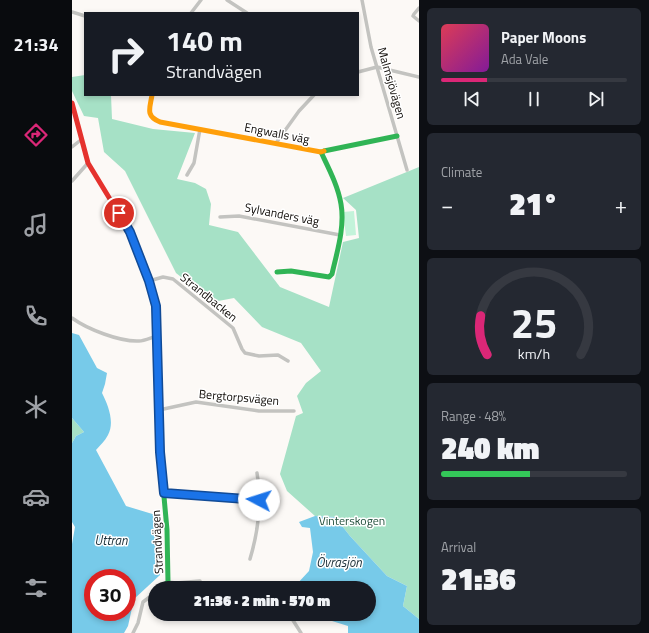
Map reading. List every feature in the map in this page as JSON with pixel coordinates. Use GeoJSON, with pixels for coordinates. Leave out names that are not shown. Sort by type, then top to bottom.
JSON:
{"type":"FeatureCollection","features":[{"type":"Feature","properties":{"kind":"street"},"geometry":{"type":"LineString","coordinates":[[192,12],[201,0]]}},
{"type":"Feature","properties":{"kind":"street"},"geometry":{"type":"LineString","coordinates":[[227,0],[245,12]]}},
{"type":"Feature","properties":{"kind":"street","name":"Malmsjövägen"},"geometry":{"type":"LineString","coordinates":[[362,0],[371,47],[407,170]]}},
{"type":"Feature","properties":{"kind":"street"},"geometry":{"type":"LineString","coordinates":[[419,8],[413,16],[419,21]]}},
{"type":"Feature","properties":{"kind":"street"},"geometry":{"type":"LineString","coordinates":[[72,12],[84,16]]}},
{"type":"Feature","properties":{"kind":"street"},"geometry":{"type":"LineString","coordinates":[[359,72],[377,67],[419,77]]}},
{"type":"Feature","properties":{"kind":"street","name":"Engwalls väg"},"geometry":{"type":"LineString","coordinates":[[152,96],[149,112],[153,119],[321,152],[397,136]]}},
{"type":"Feature","properties":{"kind":"street"},"geometry":{"type":"LineString","coordinates":[[276,143],[313,96]]}},
{"type":"Feature","properties":{"kind":"street","name":"Strandvägen"},"geometry":{"type":"LineString","coordinates":[[72,102],[88,163],[130,232],[149,281],[156,306],[160,452],[167,530],[168,581]]}},
{"type":"Feature","properties":{"kind":"street"},"geometry":{"type":"LineString","coordinates":[[187,175],[194,163],[200,129]]}},
{"type":"Feature","properties":{"kind":"street"},"geometry":{"type":"LineString","coordinates":[[72,147],[82,139]]}},
{"type":"Feature","properties":{"kind":"street"},"geometry":{"type":"LineString","coordinates":[[277,272],[291,271],[329,277],[332,274],[340,235],[342,208],[321,152]]}},
{"type":"Feature","properties":{"kind":"street"},"geometry":{"type":"LineString","coordinates":[[72,181],[88,163]]}},
{"type":"Feature","properties":{"kind":"street","name":"Sylvanders väg"},"geometry":{"type":"LineString","coordinates":[[220,217],[238,216],[340,235]]}},
{"type":"Feature","properties":{"kind":"street","name":"Strandbacken"},"geometry":{"type":"LineString","coordinates":[[149,281],[163,277],[176,281],[233,328],[242,349],[246,353],[259,356],[278,355],[288,360]]}},
{"type":"Feature","properties":{"kind":"street"},"geometry":{"type":"LineString","coordinates":[[72,318],[99,333],[111,336],[140,341],[158,336]]}},
{"type":"Feature","properties":{"kind":"street","name":"Bergtorpsvägen"},"geometry":{"type":"LineString","coordinates":[[159,410],[196,402],[259,411],[294,411]]}},
{"type":"Feature","properties":{"kind":"street"},"geometry":{"type":"LineString","coordinates":[[250,559],[256,529],[259,500],[257,473]]}},
{"type":"Feature","properties":{"kind":"street"},"geometry":{"type":"LineString","coordinates":[[164,493],[259,500]]}},
{"type":"Feature","properties":{"kind":"street"},"geometry":{"type":"LineString","coordinates":[[133,633],[138,623],[143,602],[148,598]]}},
{"type":"Feature","properties":{"kind":"street"},"geometry":{"type":"LineString","coordinates":[[293,621],[301,633]]}},
{"type":"Feature","properties":{"kind":"green space","name":"Vinterskogen"},"geometry":{"type":"Polygon","coordinates":[[[84,75],[84,96],[111,96],[112,119],[153,129],[195,133],[177,179],[195,183],[206,189],[211,204],[209,225],[238,232],[280,287],[329,307],[343,242],[359,238],[356,210],[343,198],[419,167],[419,619],[403,606],[407,586],[387,576],[350,536],[335,517],[315,516],[287,491],[280,474],[296,416],[303,413],[297,396],[306,383],[321,371],[301,343],[262,327],[234,298],[213,302],[176,273],[125,171],[104,152],[98,118],[84,116],[72,91],[72,77],[84,75]]]}},
{"type":"Feature","properties":{"kind":"green space"},"geometry":{"type":"Polygon","coordinates":[[[354,211],[356,235],[346,236],[343,212],[354,211]]]}},
{"type":"Feature","properties":{"kind":"green space"},"geometry":{"type":"Polygon","coordinates":[[[72,418],[84,432],[76,436],[72,443],[72,418]]]}},
{"type":"Feature","properties":{"kind":"water","name":"Uttran"},"geometry":{"type":"Polygon","coordinates":[[[72,333],[79,335],[97,368],[107,373],[102,393],[110,414],[111,425],[107,437],[96,450],[126,506],[159,516],[160,575],[154,581],[148,581],[148,586],[136,597],[136,569],[84,569],[84,621],[129,621],[124,633],[72,633],[72,544],[75,527],[72,522],[72,443],[76,436],[84,432],[72,418],[72,333]]]}},
{"type":"Feature","properties":{"kind":"water","name":"Övrasjön"},"geometry":{"type":"Polygon","coordinates":[[[315,516],[335,517],[350,536],[387,576],[407,586],[403,606],[419,619],[419,633],[348,633],[348,626],[332,621],[376,621],[376,581],[300,581],[309,571],[313,552],[310,528],[302,527],[299,522],[315,516]]]}},
{"type":"Feature","properties":{"kind":"traffic: fast"},"geometry":{"type":"LineString","coordinates":[[324,151],[397,136]]}},
{"type":"Feature","properties":{"kind":"traffic: fast"},"geometry":{"type":"LineString","coordinates":[[277,272],[291,271],[329,277],[332,274],[340,239],[342,213],[338,191],[321,152]]}},
{"type":"Feature","properties":{"kind":"traffic: fast"},"geometry":{"type":"LineString","coordinates":[[150,286],[156,306],[160,452],[167,530],[168,581]]}},
{"type":"Feature","properties":{"kind":"traffic: slow"},"geometry":{"type":"LineString","coordinates":[[152,96],[150,114],[155,120],[160,122],[321,152],[324,151]]}},
{"type":"Feature","properties":{"kind":"traffic: jam"},"geometry":{"type":"LineString","coordinates":[[72,103],[88,163],[130,232],[150,286]]}},
{"type":"Feature","properties":{"kind":"route"},"geometry":{"type":"LineString","coordinates":[[119,213],[130,232],[149,281],[157,312],[160,452],[164,493],[259,500]]}}]}
